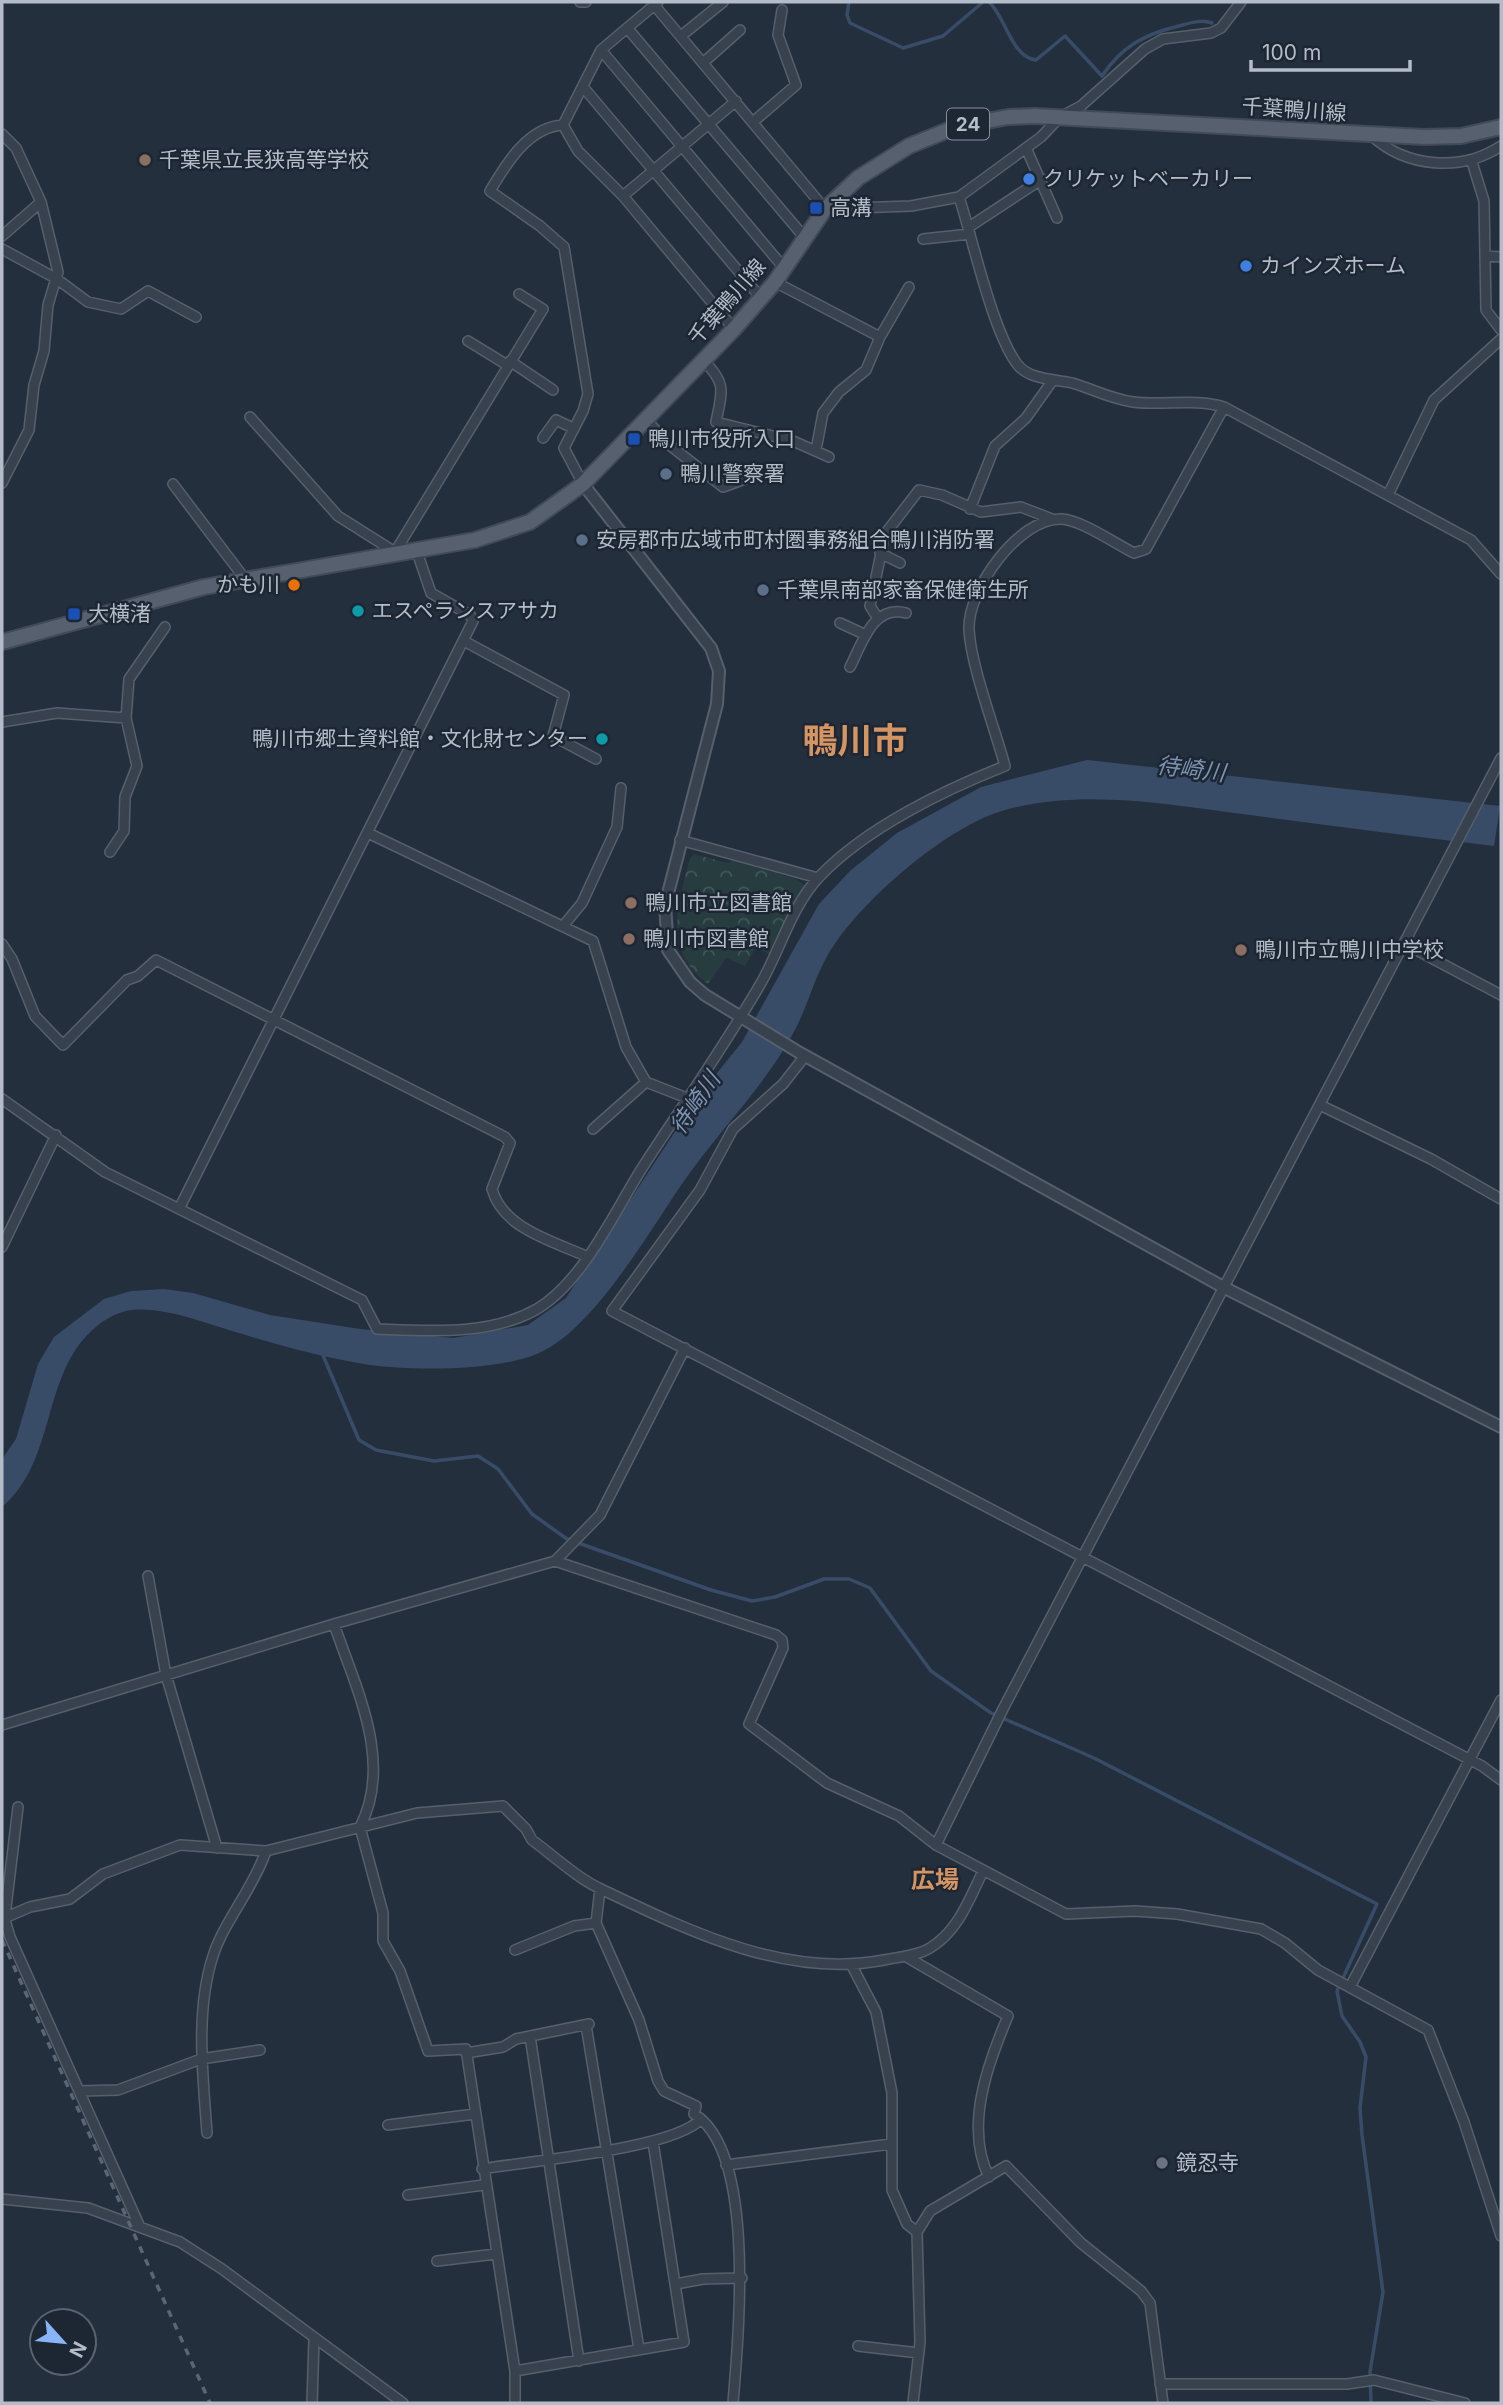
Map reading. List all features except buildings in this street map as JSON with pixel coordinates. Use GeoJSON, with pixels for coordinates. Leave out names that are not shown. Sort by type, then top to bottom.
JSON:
{"type":"FeatureCollection","features":[{"type":"Feature","properties":{"kind":"main road","name":"千葉鴨川線"},"geometry":{"type":"LineString","coordinates":[[2,642],[152,600],[245,579],[475,540],[519,527],[542,516],[583,484],[734,330],[775,282],[829,205],[858,178],[888,158],[930,136],[980,120],[1060,117],[1372,136],[1451,137],[1501,127]]}},
{"type":"Feature","properties":{"kind":"street"},"geometry":{"type":"LineString","coordinates":[[580,2],[586,2]]}},
{"type":"Feature","properties":{"kind":"street"},"geometry":{"type":"LineString","coordinates":[[681,36],[723,2]]}},
{"type":"Feature","properties":{"kind":"street"},"geometry":{"type":"LineString","coordinates":[[564,125],[601,50],[657,4],[753,122],[829,205],[854,208],[911,206],[959,197],[1026,148],[1060,117],[1081,106],[1132,58],[1163,39],[1211,33],[1221,28],[1241,2]]}},
{"type":"Feature","properties":{"kind":"street"},"geometry":{"type":"LineString","coordinates":[[753,122],[796,85],[778,35],[782,10]]}},
{"type":"Feature","properties":{"kind":"street"},"geometry":{"type":"LineString","coordinates":[[628,29],[804,238]]}},
{"type":"Feature","properties":{"kind":"street"},"geometry":{"type":"LineString","coordinates":[[704,62],[740,30]]}},
{"type":"Feature","properties":{"kind":"street"},"geometry":{"type":"LineString","coordinates":[[601,50],[785,268]]}},
{"type":"Feature","properties":{"kind":"street"},"geometry":{"type":"LineString","coordinates":[[583,88],[761,298]]}},
{"type":"Feature","properties":{"kind":"street"},"geometry":{"type":"LineString","coordinates":[[624,196],[736,101]]}},
{"type":"Feature","properties":{"kind":"street"},"geometry":{"type":"LineString","coordinates":[[564,125],[578,151],[624,196],[734,330]]}},
{"type":"Feature","properties":{"kind":"street"},"geometry":{"type":"LineString","coordinates":[[564,125],[553,127],[525,144],[513,155],[490,191],[540,226],[564,247],[588,394],[583,411],[564,448],[583,484],[679,605],[716,662],[719,697],[665,905],[668,950],[690,982],[803,1055],[1225,1288],[1501,1427]]}},
{"type":"Feature","properties":{"kind":"street"},"geometry":{"type":"LineString","coordinates":[[2,134],[16,148],[41,201],[57,279],[48,305],[44,351],[34,385],[27,439],[2,483]]}},
{"type":"Feature","properties":{"kind":"street"},"geometry":{"type":"LineString","coordinates":[[1372,136],[1388,149],[1409,157],[1444,163],[1472,162],[1501,146]]}},
{"type":"Feature","properties":{"kind":"street"},"geometry":{"type":"LineString","coordinates":[[1026,148],[1057,218]]}},
{"type":"Feature","properties":{"kind":"street"},"geometry":{"type":"LineString","coordinates":[[1472,162],[1484,201],[1486,310],[1501,330]]}},
{"type":"Feature","properties":{"kind":"street"},"geometry":{"type":"LineString","coordinates":[[923,239],[970,231],[1041,179]]}},
{"type":"Feature","properties":{"kind":"street"},"geometry":{"type":"LineString","coordinates":[[959,197],[997,318],[1017,364],[1033,375],[1135,402],[1207,402],[1224,407],[1471,540],[1501,574]]}},
{"type":"Feature","properties":{"kind":"street"},"geometry":{"type":"LineString","coordinates":[[2,236],[41,201]]}},
{"type":"Feature","properties":{"kind":"street"},"geometry":{"type":"LineString","coordinates":[[2,249],[57,279],[88,302],[108,309],[121,309],[148,291],[196,317]]}},
{"type":"Feature","properties":{"kind":"street"},"geometry":{"type":"LineString","coordinates":[[1486,256],[1501,257]]}},
{"type":"Feature","properties":{"kind":"street"},"geometry":{"type":"LineString","coordinates":[[775,282],[880,337]]}},
{"type":"Feature","properties":{"kind":"street"},"geometry":{"type":"LineString","coordinates":[[817,450],[823,413],[839,392],[866,370],[880,337],[909,287]]}},
{"type":"Feature","properties":{"kind":"street"},"geometry":{"type":"LineString","coordinates":[[250,418],[338,516],[395,552],[543,309],[519,294]]}},
{"type":"Feature","properties":{"kind":"street"},"geometry":{"type":"LineString","coordinates":[[1388,495],[1434,400],[1501,339]]}},
{"type":"Feature","properties":{"kind":"street"},"geometry":{"type":"LineString","coordinates":[[468,341],[553,390]]}},
{"type":"Feature","properties":{"kind":"street"},"geometry":{"type":"LineString","coordinates":[[704,361],[719,376],[723,386],[716,422],[817,450],[830,457]]}},
{"type":"Feature","properties":{"kind":"street"},"geometry":{"type":"LineString","coordinates":[[970,509],[995,446],[1026,418],[1052,380]]}},
{"type":"Feature","properties":{"kind":"street"},"geometry":{"type":"LineString","coordinates":[[877,617],[870,606],[885,534],[919,491],[942,495],[970,509],[987,513],[1021,507],[1052,519],[1070,520],[1135,554],[1146,550],[1224,407]]}},
{"type":"Feature","properties":{"kind":"street"},"geometry":{"type":"LineString","coordinates":[[543,438],[556,420],[573,428]]}},
{"type":"Feature","properties":{"kind":"street"},"geometry":{"type":"LineString","coordinates":[[646,420],[672,447],[723,487],[745,479]]}},
{"type":"Feature","properties":{"kind":"street"},"geometry":{"type":"LineString","coordinates":[[173,484],[245,579]]}},
{"type":"Feature","properties":{"kind":"street"},"geometry":{"type":"LineString","coordinates":[[2,1099],[57,1135],[105,1172],[362,1300],[376,1329],[461,1329],[515,1320],[554,1297],[588,1256],[687,1098],[742,1018],[798,908],[818,877],[844,855],[903,815],[952,787],[1005,766],[972,650],[969,618],[980,587],[995,562],[1008,548],[1052,519]]}},
{"type":"Feature","properties":{"kind":"street"},"geometry":{"type":"LineString","coordinates":[[179,1209],[474,621],[470,615],[431,593],[416,549]]}},
{"type":"Feature","properties":{"kind":"street"},"geometry":{"type":"LineString","coordinates":[[880,553],[900,563]]}},
{"type":"Feature","properties":{"kind":"street"},"geometry":{"type":"LineString","coordinates":[[850,667],[877,617],[895,610],[905,613]]}},
{"type":"Feature","properties":{"kind":"street"},"geometry":{"type":"LineString","coordinates":[[840,623],[866,635]]}},
{"type":"Feature","properties":{"kind":"street"},"geometry":{"type":"LineString","coordinates":[[110,852],[124,831],[125,797],[137,766],[126,718],[129,679],[165,627]]}},
{"type":"Feature","properties":{"kind":"street"},"geometry":{"type":"LineString","coordinates":[[464,641],[565,695],[553,736],[596,759]]}},
{"type":"Feature","properties":{"kind":"street"},"geometry":{"type":"LineString","coordinates":[[2,722],[57,713],[126,718]]}},
{"type":"Feature","properties":{"kind":"street"},"geometry":{"type":"LineString","coordinates":[[936,1845],[1003,1709],[1501,758]]}},
{"type":"Feature","properties":{"kind":"street"},"geometry":{"type":"LineString","coordinates":[[563,926],[582,903],[617,827],[621,788]]}},
{"type":"Feature","properties":{"kind":"street"},"geometry":{"type":"LineString","coordinates":[[368,833],[587,937],[596,947],[626,1046],[646,1082],[687,1098]]}},
{"type":"Feature","properties":{"kind":"street"},"geometry":{"type":"LineString","coordinates":[[680,840],[818,877]]}},
{"type":"Feature","properties":{"kind":"street"},"geometry":{"type":"LineString","coordinates":[[2,944],[12,959],[36,1016],[64,1045],[127,980],[138,976],[156,960],[273,1022],[505,1136],[510,1143],[509,1151],[492,1189],[502,1212],[516,1224],[588,1256]]}},
{"type":"Feature","properties":{"kind":"street"},"geometry":{"type":"LineString","coordinates":[[1405,944],[1501,995]]}},
{"type":"Feature","properties":{"kind":"street"},"geometry":{"type":"LineString","coordinates":[[803,1055],[783,1084],[733,1129],[700,1190],[612,1311],[1501,1780]]}},
{"type":"Feature","properties":{"kind":"street"},"geometry":{"type":"LineString","coordinates":[[593,1129],[646,1082]]}},
{"type":"Feature","properties":{"kind":"street"},"geometry":{"type":"LineString","coordinates":[[1320,1105],[1431,1159],[1501,1199]]}},
{"type":"Feature","properties":{"kind":"street"},"geometry":{"type":"LineString","coordinates":[[2,1247],[57,1135]]}},
{"type":"Feature","properties":{"kind":"street"},"geometry":{"type":"LineString","coordinates":[[555,1560],[600,1515],[685,1348]]}},
{"type":"Feature","properties":{"kind":"street"},"geometry":{"type":"LineString","coordinates":[[2,1725],[334,1623],[555,1560],[776,1635],[782,1640],[783,1648],[749,1724],[827,1783],[899,1816],[936,1845],[1066,1914],[1135,1911],[1177,1914],[1261,1929],[1285,1943],[1318,1970],[1428,2030],[1460,2110],[1501,2236]]}},
{"type":"Feature","properties":{"kind":"street"},"geometry":{"type":"LineString","coordinates":[[148,1576],[166,1675],[217,1848]]}},
{"type":"Feature","properties":{"kind":"street"},"geometry":{"type":"LineString","coordinates":[[334,1623],[372,1739],[369,1810],[360,1827],[383,1913],[383,1941],[400,1971],[428,2051],[466,2049],[467,2053],[482,2168],[515,2371],[515,2403]]}},
{"type":"Feature","properties":{"kind":"street"},"geometry":{"type":"LineString","coordinates":[[1344,1984],[1501,1700]]}},
{"type":"Feature","properties":{"kind":"street"},"geometry":{"type":"LineString","coordinates":[[3,1916],[70,1899],[103,1874],[180,1845],[266,1851],[418,1813],[503,1806],[526,1829],[532,1840],[600,1889],[617,1894],[650,1915],[745,1948],[800,1962],[852,1966],[928,1950],[959,1921],[983,1871]]}},
{"type":"Feature","properties":{"kind":"street"},"geometry":{"type":"LineString","coordinates":[[18,1807],[3,1916],[140,2227]]}},
{"type":"Feature","properties":{"kind":"street"},"geometry":{"type":"LineString","coordinates":[[207,2133],[201,2059],[203,2019],[213,1956],[259,1871],[266,1851]]}},
{"type":"Feature","properties":{"kind":"street"},"geometry":{"type":"LineString","coordinates":[[600,1889],[596,1923],[639,2020],[658,2081],[664,2091],[696,2106],[694,2114],[712,2128],[726,2165],[742,2278],[733,2403]]}},
{"type":"Feature","properties":{"kind":"street"},"geometry":{"type":"LineString","coordinates":[[514,1950],[574,1926],[596,1923]]}},
{"type":"Feature","properties":{"kind":"street"},"geometry":{"type":"LineString","coordinates":[[905,1956],[1008,2016],[984,2083],[979,2127],[981,2161],[989,2177]]}},
{"type":"Feature","properties":{"kind":"street"},"geometry":{"type":"LineString","coordinates":[[852,1966],[876,2012],[892,2093],[892,2190],[907,2224],[917,2232]]}},
{"type":"Feature","properties":{"kind":"street"},"geometry":{"type":"LineString","coordinates":[[467,2053],[503,2047],[516,2039],[589,2024],[605,2149],[639,2349]]}},
{"type":"Feature","properties":{"kind":"street"},"geometry":{"type":"LineString","coordinates":[[530,2036],[579,2361]]}},
{"type":"Feature","properties":{"kind":"street"},"geometry":{"type":"LineString","coordinates":[[80,2091],[118,2090],[201,2059],[260,2050]]}},
{"type":"Feature","properties":{"kind":"street"},"geometry":{"type":"LineString","coordinates":[[388,2125],[475,2114]]}},
{"type":"Feature","properties":{"kind":"street"},"geometry":{"type":"LineString","coordinates":[[482,2168],[653,2142],[694,2127],[701,2119]]}},
{"type":"Feature","properties":{"kind":"street"},"geometry":{"type":"LineString","coordinates":[[515,2371],[684,2342],[653,2142]]}},
{"type":"Feature","properties":{"kind":"street"},"geometry":{"type":"LineString","coordinates":[[726,2165],[891,2144]]}},
{"type":"Feature","properties":{"kind":"street"},"geometry":{"type":"LineString","coordinates":[[913,2403],[919,2353],[917,2232],[930,2211],[1006,2166],[1081,2242],[1141,2291],[1150,2303],[1164,2403]]}},
{"type":"Feature","properties":{"kind":"street"},"geometry":{"type":"LineString","coordinates":[[408,2195],[485,2185]]}},
{"type":"Feature","properties":{"kind":"street"},"geometry":{"type":"LineString","coordinates":[[2,2199],[75,2206],[140,2227],[201,2254],[314,2340],[403,2403]]}},
{"type":"Feature","properties":{"kind":"street"},"geometry":{"type":"LineString","coordinates":[[437,2261],[496,2254]]}},
{"type":"Feature","properties":{"kind":"street"},"geometry":{"type":"LineString","coordinates":[[676,2284],[703,2279],[742,2278]]}},
{"type":"Feature","properties":{"kind":"street"},"geometry":{"type":"LineString","coordinates":[[312,2403],[314,2340]]}},
{"type":"Feature","properties":{"kind":"street"},"geometry":{"type":"LineString","coordinates":[[858,2346],[919,2353]]}},
{"type":"Feature","properties":{"kind":"street"},"geometry":{"type":"LineString","coordinates":[[1160,2385],[1348,2384],[1369,2379],[1465,2403]]}},
{"type":"Feature","properties":{"kind":"green space"},"geometry":{"type":"Polygon","coordinates":[[[694,854],[728,863],[732,860],[796,879],[804,885],[770,955],[756,947],[745,966],[726,958],[708,984],[684,957],[677,926],[681,892],[690,858],[694,854]]]}},
{"type":"Feature","properties":{"kind":"water","name":"待崎川"},"geometry":{"type":"Polygon","coordinates":[[[1087,760],[1500,806],[1494,846],[1128,800],[1035,803],[983,818],[935,846],[912,864],[889,883],[851,923],[829,952],[796,1028],[771,1068],[684,1181],[638,1251],[600,1301],[560,1341],[539,1353],[502,1363],[432,1369],[388,1367],[301,1351],[170,1313],[144,1310],[122,1312],[100,1323],[79,1345],[66,1367],[32,1465],[20,1488],[2,1507],[2,1459],[16,1439],[38,1364],[54,1337],[104,1299],[131,1291],[164,1289],[193,1293],[270,1315],[360,1329],[453,1338],[528,1325],[566,1298],[697,1098],[742,1042],[819,904],[850,871],[897,833],[981,787],[1087,760]]]}},
{"type":"Feature","properties":{"kind":"waterway"},"geometry":{"type":"LineString","coordinates":[[849,2],[847,15],[850,23],[903,48],[943,36],[983,2]]}},
{"type":"Feature","properties":{"kind":"waterway"},"geometry":{"type":"LineString","coordinates":[[989,2],[1020,52],[1036,60],[1065,36],[1102,76],[1126,49],[1145,37],[1191,23],[1212,23]]}},
{"type":"Feature","properties":{"kind":"waterway"},"geometry":{"type":"LineString","coordinates":[[322,1353],[359,1440],[376,1450],[434,1461],[478,1456],[498,1469],[532,1514],[567,1539],[711,1590],[752,1601],[775,1597],[824,1579],[849,1579],[870,1588],[931,1671],[991,1713],[1094,1758],[1377,1904],[1337,1991],[1342,2016],[1360,2042],[1366,2057],[1360,2108],[1383,2292],[1370,2372],[1371,2403]]}},
{"type":"Feature","properties":{"kind":"railway"},"geometry":{"type":"LineString","coordinates":[[2,1940],[210,2403]]}},
{"type":"Feature","properties":{"kind":"place","name":"千葉県立長狭高等学校"},"geometry":{"type":"Point","coordinates":[145,160]}},
{"type":"Feature","properties":{"kind":"place","name":"クリケットベーカリー"},"geometry":{"type":"Point","coordinates":[1029,179]}},
{"type":"Feature","properties":{"kind":"place","name":"高溝"},"geometry":{"type":"Point","coordinates":[816,208]}},
{"type":"Feature","properties":{"kind":"place","name":"カインズホーム"},"geometry":{"type":"Point","coordinates":[1246,266]}},
{"type":"Feature","properties":{"kind":"place","name":"鴨川市役所入口"},"geometry":{"type":"Point","coordinates":[634,439]}},
{"type":"Feature","properties":{"kind":"place","name":"鴨川警察署"},"geometry":{"type":"Point","coordinates":[666,474]}},
{"type":"Feature","properties":{"kind":"place","name":"安房郡市広域市町村圏事務組合鴨川消防署"},"geometry":{"type":"Point","coordinates":[582,540]}},
{"type":"Feature","properties":{"kind":"place","name":"かも川"},"geometry":{"type":"Point","coordinates":[294,585]}},
{"type":"Feature","properties":{"kind":"place","name":"千葉県南部家畜保健衛生所"},"geometry":{"type":"Point","coordinates":[763,590]}},
{"type":"Feature","properties":{"kind":"place","name":"エスペランスアサカ"},"geometry":{"type":"Point","coordinates":[358,611]}},
{"type":"Feature","properties":{"kind":"place","name":"大横渚"},"geometry":{"type":"Point","coordinates":[74,614]}},
{"type":"Feature","properties":{"kind":"place","name":"鴨川市郷土資料館・文化財センター"},"geometry":{"type":"Point","coordinates":[602,739]}},
{"type":"Feature","properties":{"kind":"place","name":"鴨川市立図書館"},"geometry":{"type":"Point","coordinates":[631,903]}},
{"type":"Feature","properties":{"kind":"place","name":"鴨川市図書館"},"geometry":{"type":"Point","coordinates":[629,939]}},
{"type":"Feature","properties":{"kind":"place","name":"鴨川市立鴨川中学校"},"geometry":{"type":"Point","coordinates":[1241,950]}},
{"type":"Feature","properties":{"kind":"place","name":"鏡忍寺"},"geometry":{"type":"Point","coordinates":[1162,2163]}},
{"type":"Feature","properties":{"kind":"district","name":"鴨川市"},"geometry":{"type":"Point","coordinates":[855,741]}},
{"type":"Feature","properties":{"kind":"district","name":"広場"},"geometry":{"type":"Point","coordinates":[935,1880]}}]}
